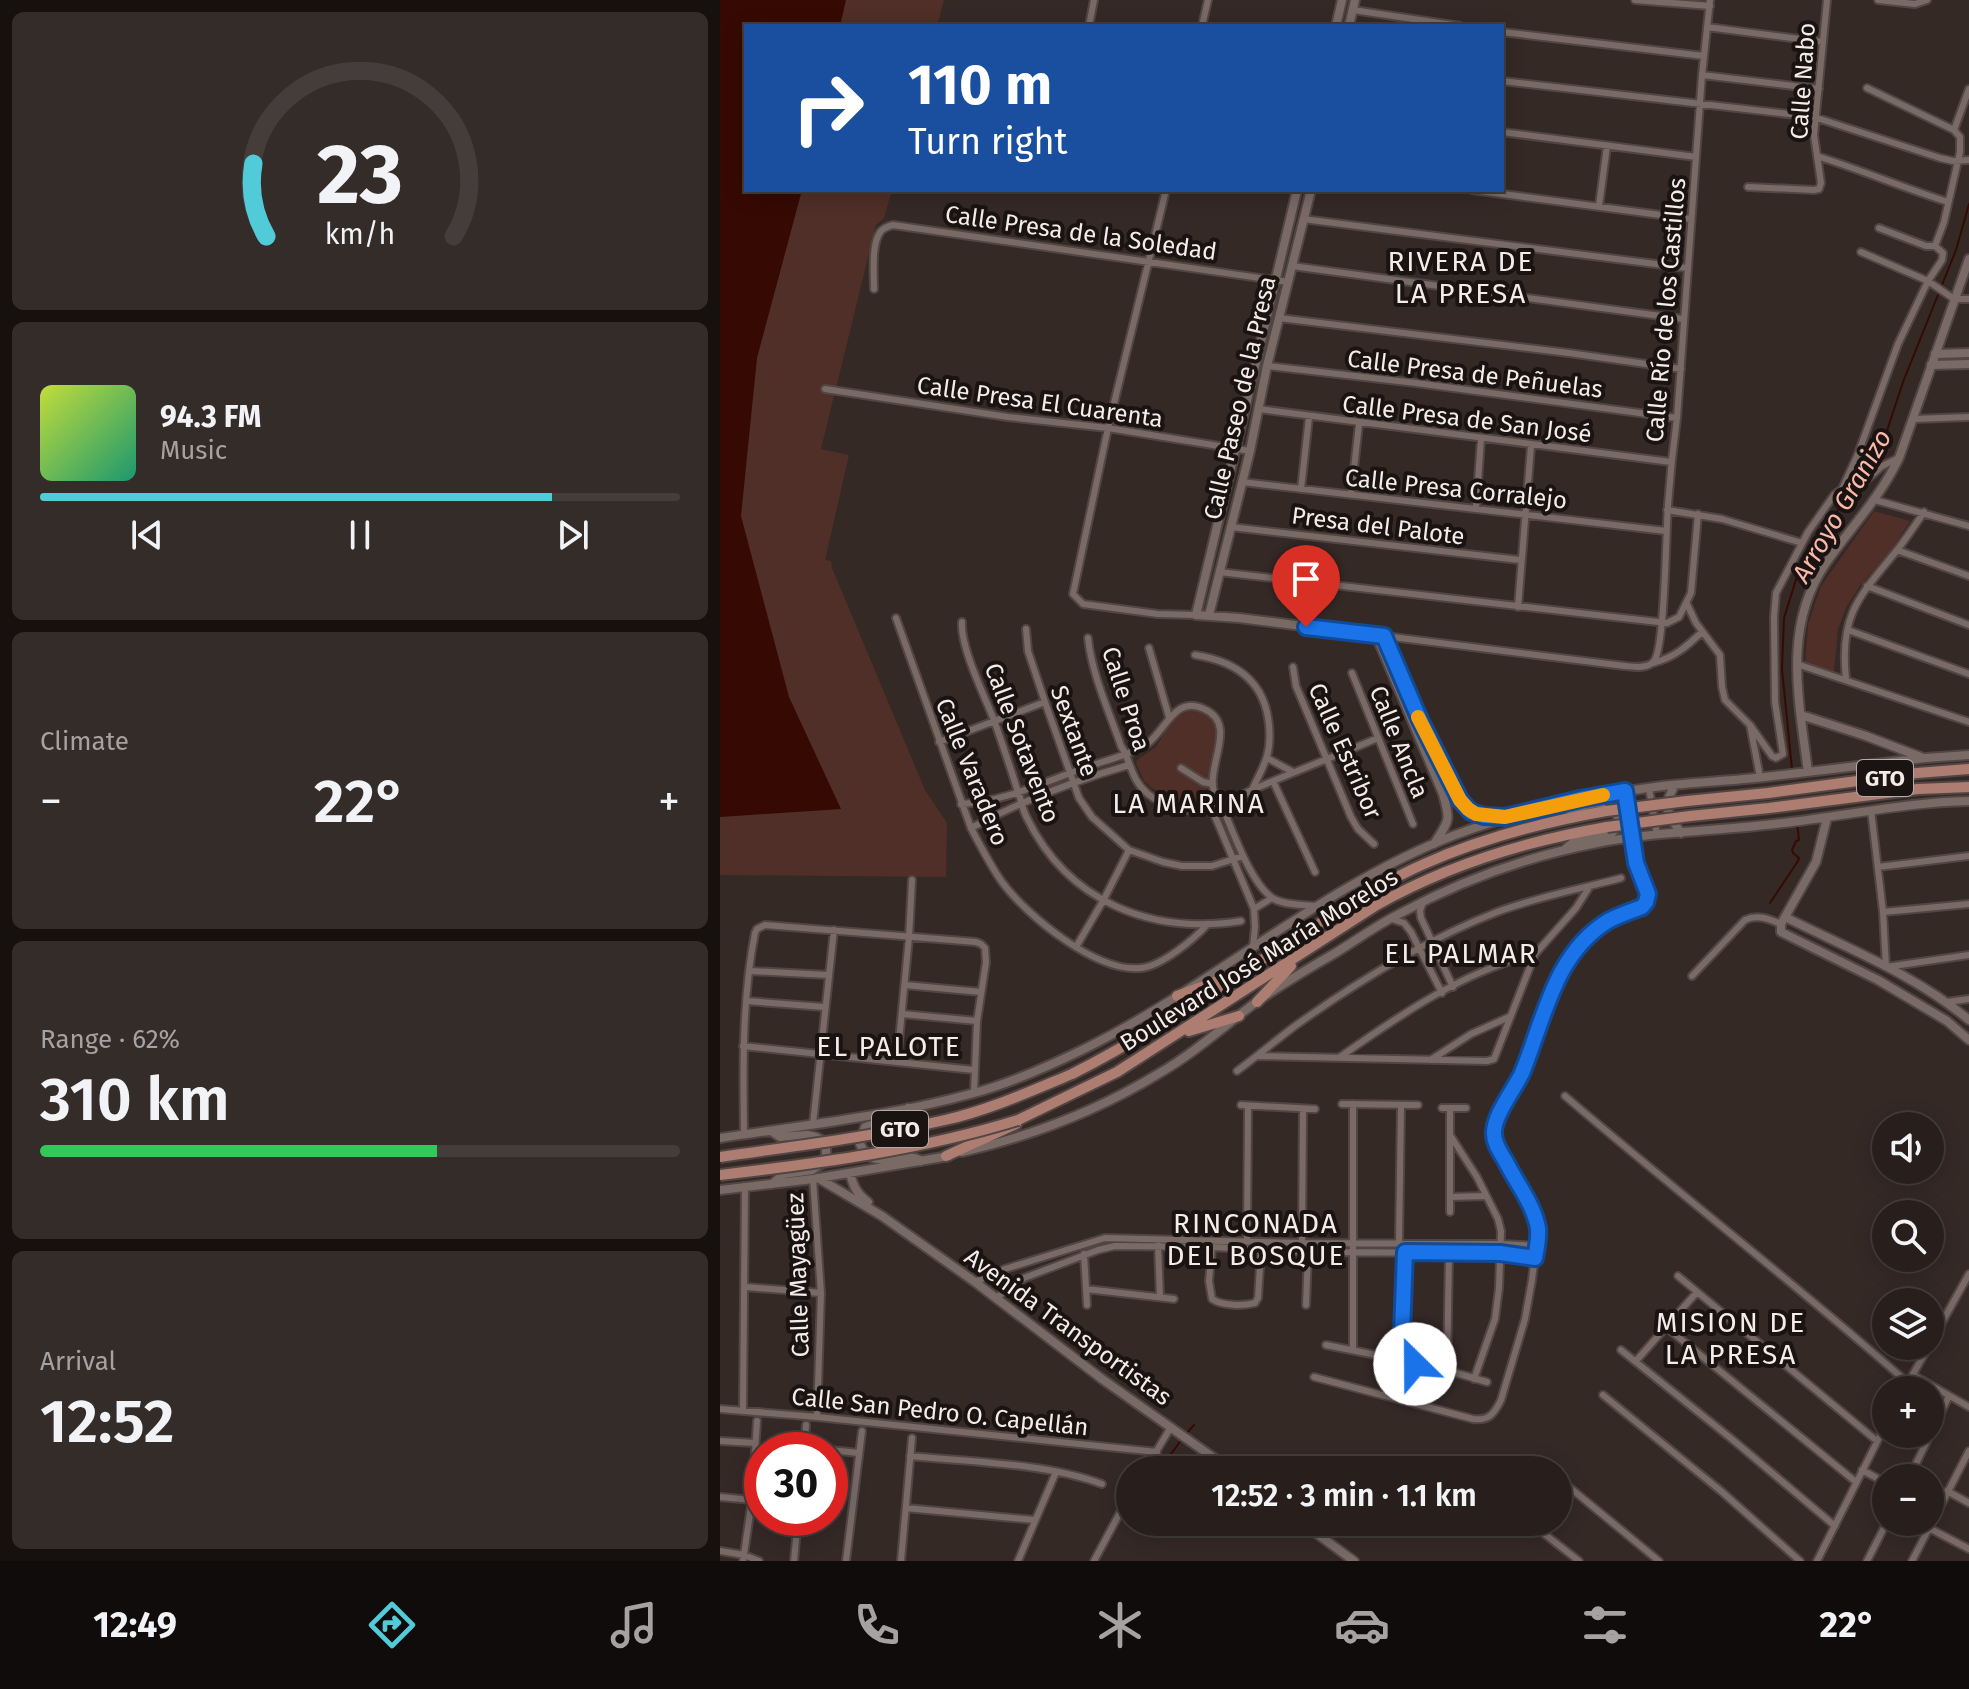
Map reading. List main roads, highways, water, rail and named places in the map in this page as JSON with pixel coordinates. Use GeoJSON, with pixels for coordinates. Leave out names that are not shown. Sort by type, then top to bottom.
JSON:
{"type":"FeatureCollection","features":[{"type":"Feature","properties":{"kind":"main road","name":"Boulevard José María Morelos"},"geometry":{"type":"LineString","coordinates":[[720,1157],[947,1120],[1003,1103],[1072,1074],[1404,873],[1469,846],[1543,824],[1606,811],[1969,769]]}},
{"type":"Feature","properties":{"kind":"main road","name":"Boulevard José María Morelos"},"geometry":{"type":"LineString","coordinates":[[720,1175],[918,1146],[1018,1120],[1117,1072],[1394,895],[1508,849],[1571,833],[1648,820],[1918,789],[1969,787]]}},
{"type":"Feature","properties":{"kind":"main road"},"geometry":{"type":"LineString","coordinates":[[1257,1002],[1303,953]]}},
{"type":"Feature","properties":{"kind":"main road"},"geometry":{"type":"LineString","coordinates":[[1177,996],[1244,971]]}},
{"type":"Feature","properties":{"kind":"main road"},"geometry":{"type":"LineString","coordinates":[[1180,1034],[1239,1016]]}},
{"type":"Feature","properties":{"kind":"main road"},"geometry":{"type":"LineString","coordinates":[[946,1156],[1005,1130],[1055,1102]]}},
{"type":"Feature","properties":{"kind":"waterway","name":"Arroyo Granizo"},"geometry":{"type":"LineString","coordinates":[[1862,480],[1883,443],[1903,382],[1956,250],[1969,204]]}},
{"type":"Feature","properties":{"kind":"waterway","name":"Arroyo Granizo"},"geometry":{"type":"LineString","coordinates":[[1792,769],[1782,669],[1784,618],[1799,570],[1831,517],[1859,486]]}},
{"type":"Feature","properties":{"kind":"waterway","name":"Arroyo Granizo"},"geometry":{"type":"LineString","coordinates":[[1770,903],[1798,861],[1792,850],[1799,840],[1797,823]]}},
{"type":"Feature","properties":{"kind":"waterway"},"geometry":{"type":"LineString","coordinates":[[1186,1434],[1194,1425]]}},
{"type":"Feature","properties":{"kind":"waterway"},"geometry":{"type":"LineString","coordinates":[[1171,1454],[1182,1439]]}},
{"type":"Feature","properties":{"kind":"district","name":"RIVERA DE LA PRESA"},"geometry":{"type":"Point","coordinates":[1461,277]}},
{"type":"Feature","properties":{"kind":"district","name":"LA MARINA"},"geometry":{"type":"Point","coordinates":[1189,803]}},
{"type":"Feature","properties":{"kind":"district","name":"EL PALMAR"},"geometry":{"type":"Point","coordinates":[1461,953]}},
{"type":"Feature","properties":{"kind":"district","name":"EL PALOTE"},"geometry":{"type":"Point","coordinates":[889,1046]}},
{"type":"Feature","properties":{"kind":"district","name":"RINCONADA DEL BOSQUE"},"geometry":{"type":"Point","coordinates":[1256,1239]}},
{"type":"Feature","properties":{"kind":"district","name":"MISION DE LA PRESA"},"geometry":{"type":"Point","coordinates":[1731,1338]}}]}
